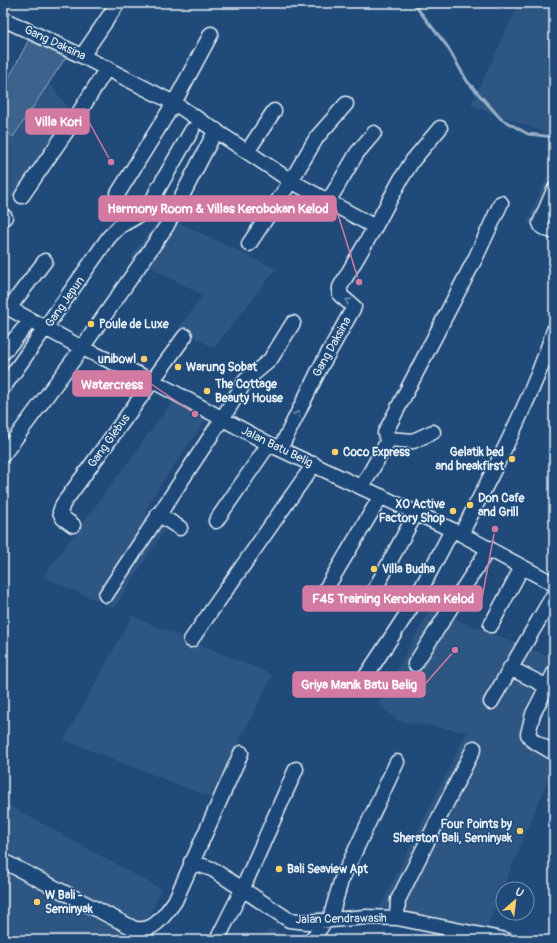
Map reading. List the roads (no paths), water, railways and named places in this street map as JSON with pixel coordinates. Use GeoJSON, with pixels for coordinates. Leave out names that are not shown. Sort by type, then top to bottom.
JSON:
{"type":"FeatureCollection","features":[{"type":"Feature","properties":{"kind":"street"},"geometry":{"type":"LineString","coordinates":[[82,56],[118,3]]}},
{"type":"Feature","properties":{"kind":"street","name":"Gang Daksina"},"geometry":{"type":"LineString","coordinates":[[3,19],[107,68],[174,103],[291,181],[376,227],[340,287],[340,295],[354,306],[320,368],[274,446]]}},
{"type":"Feature","properties":{"kind":"street"},"geometry":{"type":"LineString","coordinates":[[117,194],[174,103],[211,34]]}},
{"type":"Feature","properties":{"kind":"street"},"geometry":{"type":"LineString","coordinates":[[22,196],[77,116],[107,68]]}},
{"type":"Feature","properties":{"kind":"street"},"geometry":{"type":"LineString","coordinates":[[249,244],[291,181],[317,138],[346,104]]}},
{"type":"Feature","properties":{"kind":"street"},"geometry":{"type":"LineString","coordinates":[[247,152],[274,112]]}},
{"type":"Feature","properties":{"kind":"street"},"geometry":{"type":"LineString","coordinates":[[376,227],[401,179],[413,160],[440,128]]}},
{"type":"Feature","properties":{"kind":"street","name":"Gang Jepun"},"geometry":{"type":"LineString","coordinates":[[3,388],[46,329],[109,237],[120,226],[148,210],[158,189],[192,130]]}},
{"type":"Feature","properties":{"kind":"street"},"geometry":{"type":"LineString","coordinates":[[3,455],[82,348],[166,227],[216,130]]}},
{"type":"Feature","properties":{"kind":"street"},"geometry":{"type":"LineString","coordinates":[[328,202],[357,153],[374,133]]}},
{"type":"Feature","properties":{"kind":"street"},"geometry":{"type":"LineString","coordinates":[[554,190],[540,223],[542,227],[554,232]]}},
{"type":"Feature","properties":{"kind":"street"},"geometry":{"type":"LineString","coordinates":[[433,432],[413,441],[389,439],[386,437],[385,433],[476,256],[501,203]]}},
{"type":"Feature","properties":{"kind":"street"},"geometry":{"type":"LineString","coordinates":[[6,307],[45,261]]}},
{"type":"Feature","properties":{"kind":"street","name":"Jalan Batu Belig"},"geometry":{"type":"LineString","coordinates":[[6,307],[82,348],[153,381],[274,446],[457,532],[554,584]]}},
{"type":"Feature","properties":{"kind":"street"},"geometry":{"type":"LineString","coordinates":[[3,353],[30,321]]}},
{"type":"Feature","properties":{"kind":"street"},"geometry":{"type":"LineString","coordinates":[[106,595],[246,380],[270,360],[294,323]]}},
{"type":"Feature","properties":{"kind":"street"},"geometry":{"type":"LineString","coordinates":[[364,679],[412,606],[457,532],[506,445],[546,356],[554,330]]}},
{"type":"Feature","properties":{"kind":"street","name":"Gang Glebus"},"geometry":{"type":"LineString","coordinates":[[73,525],[63,518],[60,512],[63,504],[185,336]]}},
{"type":"Feature","properties":{"kind":"street"},"geometry":{"type":"LineString","coordinates":[[362,487],[389,439]]}},
{"type":"Feature","properties":{"kind":"street"},"geometry":{"type":"LineString","coordinates":[[216,520],[274,446]]}},
{"type":"Feature","properties":{"kind":"street"},"geometry":{"type":"LineString","coordinates":[[191,640],[314,464]]}},
{"type":"Feature","properties":{"kind":"street"},"geometry":{"type":"LineString","coordinates":[[327,586],[381,496]]}},
{"type":"Feature","properties":{"kind":"street"},"geometry":{"type":"LineString","coordinates":[[375,589],[416,513]]}},
{"type":"Feature","properties":{"kind":"street"},"geometry":{"type":"LineString","coordinates":[[158,514],[180,528]]}},
{"type":"Feature","properties":{"kind":"street"},"geometry":{"type":"LineString","coordinates":[[415,664],[489,548]]}},
{"type":"Feature","properties":{"kind":"street"},"geometry":{"type":"LineString","coordinates":[[491,625],[522,567]]}},
{"type":"Feature","properties":{"kind":"street"},"geometry":{"type":"LineString","coordinates":[[491,702],[554,594]]}},
{"type":"Feature","properties":{"kind":"street"},"geometry":{"type":"LineString","coordinates":[[510,668],[552,683],[533,714],[528,734],[532,740],[554,753]]}},
{"type":"Feature","properties":{"kind":"street"},"geometry":{"type":"LineString","coordinates":[[397,918],[398,900],[474,748]]}},
{"type":"Feature","properties":{"kind":"street"},"geometry":{"type":"LineString","coordinates":[[3,861],[140,931],[154,925],[167,912],[175,901],[191,862],[241,753]]}},
{"type":"Feature","properties":{"kind":"street"},"geometry":{"type":"LineString","coordinates":[[312,940],[328,920],[341,881],[397,762]]}},
{"type":"Feature","properties":{"kind":"street"},"geometry":{"type":"LineString","coordinates":[[219,936],[243,888],[296,769]]}},
{"type":"Feature","properties":{"kind":"street","name":"Jalan Cendrawasih"},"geometry":{"type":"LineString","coordinates":[[191,862],[212,868],[289,920],[308,922],[366,917],[397,918],[489,938],[506,940]]}},
{"type":"Feature","properties":{"kind":"waterway"},"geometry":{"type":"LineString","coordinates":[[413,3],[447,46],[467,81],[501,119],[528,134],[554,137]]}},
{"type":"Feature","properties":{"kind":"place","name":"Villa Kori"},"geometry":{"type":"Point","coordinates":[111,162]}},
{"type":"Feature","properties":{"kind":"place","name":"Harmony Room & Villas Kerobokan Kelod"},"geometry":{"type":"Point","coordinates":[359,282]}},
{"type":"Feature","properties":{"kind":"place","name":"Poule de Luxe"},"geometry":{"type":"Point","coordinates":[91,324]}},
{"type":"Feature","properties":{"kind":"place","name":"unibowl"},"geometry":{"type":"Point","coordinates":[144,359]}},
{"type":"Feature","properties":{"kind":"place","name":"Warung Sobat"},"geometry":{"type":"Point","coordinates":[178,367]}},
{"type":"Feature","properties":{"kind":"place","name":"The Cottage Beauty House"},"geometry":{"type":"Point","coordinates":[207,391]}},
{"type":"Feature","properties":{"kind":"place","name":"Watercress"},"geometry":{"type":"Point","coordinates":[195,414]}},
{"type":"Feature","properties":{"kind":"place","name":"Coco Express"},"geometry":{"type":"Point","coordinates":[335,452]}},
{"type":"Feature","properties":{"kind":"place","name":"Gelatik bed and breakfirst"},"geometry":{"type":"Point","coordinates":[512,459]}},
{"type":"Feature","properties":{"kind":"place","name":"Don Cafe and Grill"},"geometry":{"type":"Point","coordinates":[470,505]}},
{"type":"Feature","properties":{"kind":"place","name":"XO Active Factory Shop"},"geometry":{"type":"Point","coordinates":[453,511]}},
{"type":"Feature","properties":{"kind":"place","name":"F45 Training Kerobokan Kelod"},"geometry":{"type":"Point","coordinates":[495,529]}},
{"type":"Feature","properties":{"kind":"place","name":"Villa Budha"},"geometry":{"type":"Point","coordinates":[374,569]}},
{"type":"Feature","properties":{"kind":"place","name":"Griya Manik Batu Belig"},"geometry":{"type":"Point","coordinates":[455,650]}},
{"type":"Feature","properties":{"kind":"place","name":"Four Points by Sheraton Bali, Seminyak"},"geometry":{"type":"Point","coordinates":[520,831]}},
{"type":"Feature","properties":{"kind":"place","name":"Bali Seaview Apt"},"geometry":{"type":"Point","coordinates":[279,869]}},
{"type":"Feature","properties":{"kind":"place","name":"W Bali - Seminyak"},"geometry":{"type":"Point","coordinates":[37,902]}}]}
